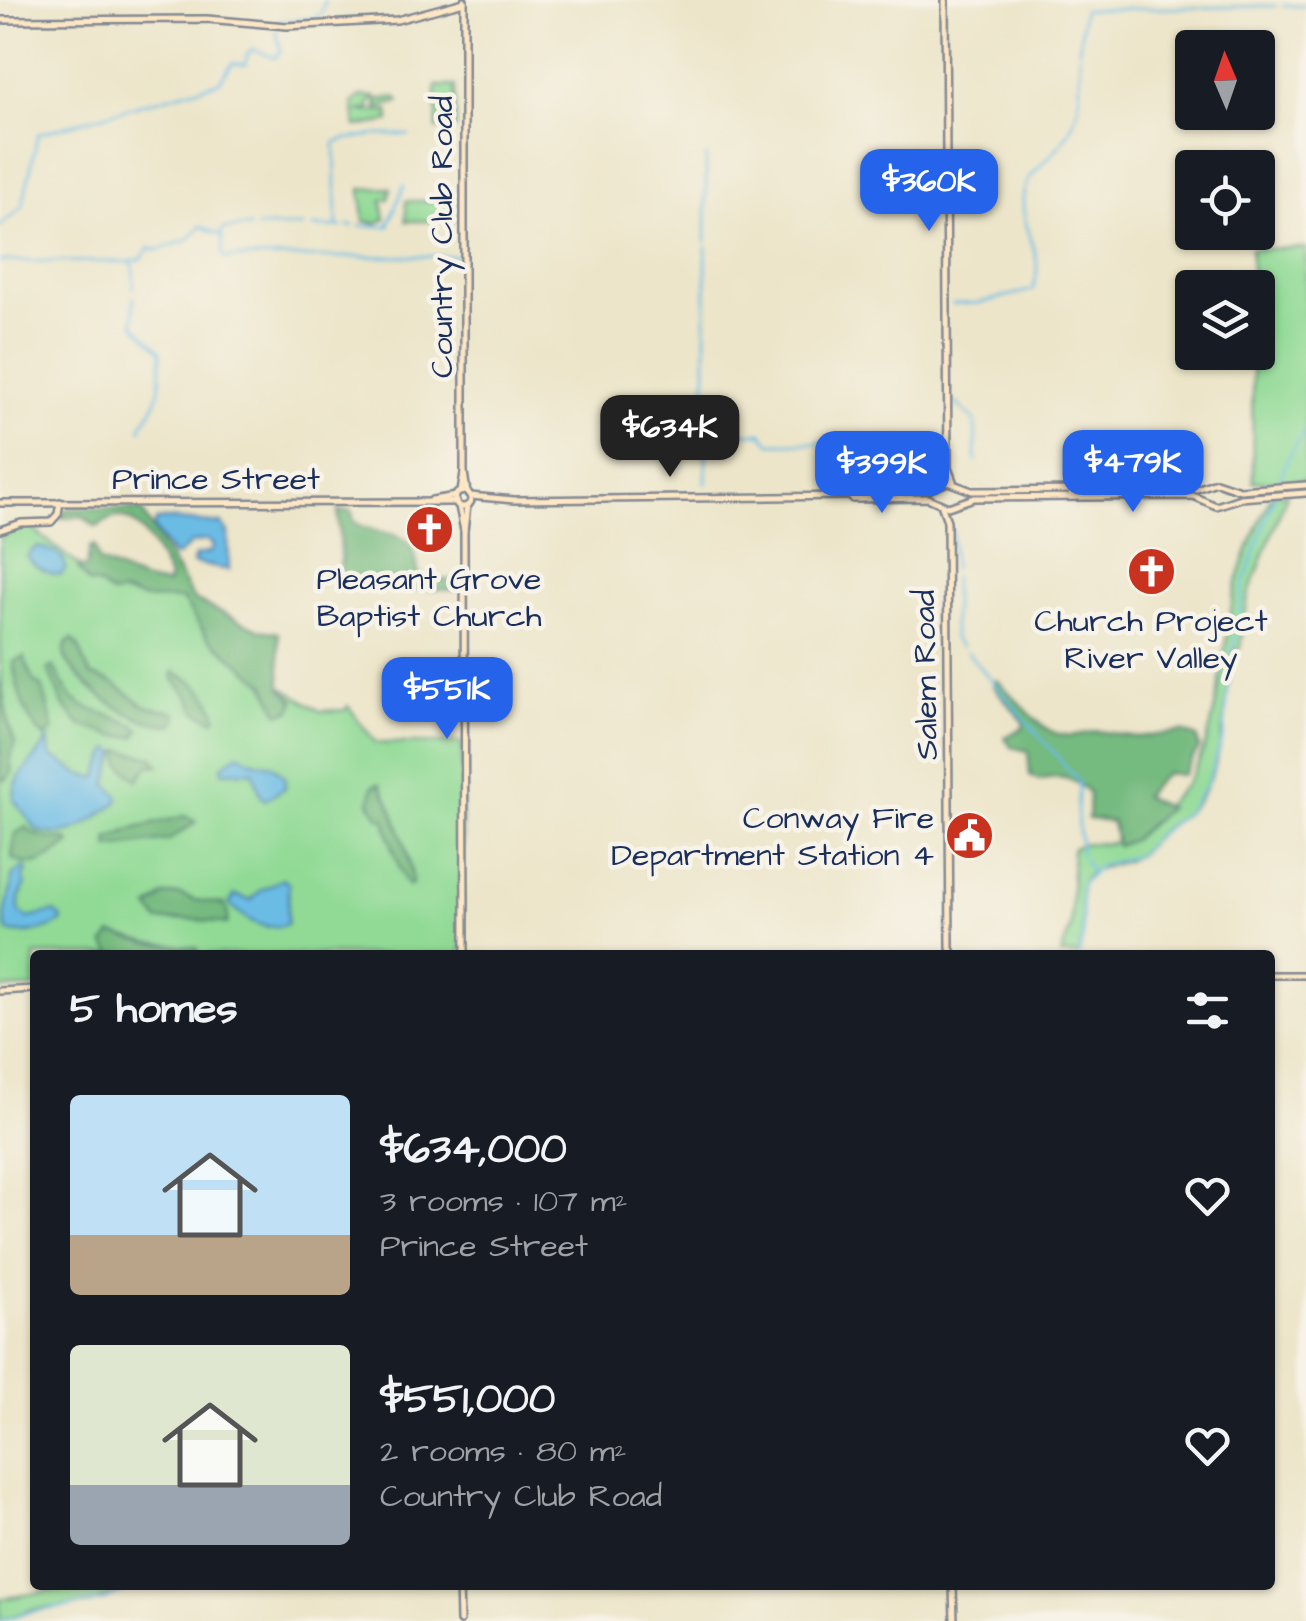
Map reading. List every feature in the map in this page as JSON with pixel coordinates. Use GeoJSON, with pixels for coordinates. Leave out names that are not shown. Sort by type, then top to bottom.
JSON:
{"type":"FeatureCollection","features":[{"type":"Feature","properties":{"kind":"main road"},"geometry":{"type":"LineString","coordinates":[[0,20],[207,19],[302,25],[396,20],[465,0]]}},
{"type":"Feature","properties":{"kind":"main road","name":"Country Club Road"},"geometry":{"type":"LineString","coordinates":[[465,0],[465,950]]}},
{"type":"Feature","properties":{"kind":"main road"},"geometry":{"type":"LineString","coordinates":[[946,0],[948,468],[956,486],[956,503],[996,498],[1193,496],[1218,506],[1227,500],[1306,493]]}},
{"type":"Feature","properties":{"kind":"main road"},"geometry":{"type":"LineString","coordinates":[[939,485],[948,468]]}},
{"type":"Feature","properties":{"kind":"main road"},"geometry":{"type":"LineString","coordinates":[[956,486],[972,491],[1153,488],[1206,486],[1216,482],[1240,490],[1306,485]]}},
{"type":"Feature","properties":{"kind":"main road","name":"Salem Road"},"geometry":{"type":"LineString","coordinates":[[939,485],[936,494],[947,521],[949,950]]}},
{"type":"Feature","properties":{"kind":"main road","name":"Prince Street"},"geometry":{"type":"LineString","coordinates":[[851,498],[956,486]]}},
{"type":"Feature","properties":{"kind":"main road"},"geometry":{"type":"LineString","coordinates":[[1206,486],[1207,502]]}},
{"type":"Feature","properties":{"kind":"main road"},"geometry":{"type":"LineString","coordinates":[[1226,487],[1227,500]]}},
{"type":"Feature","properties":{"kind":"main road"},"geometry":{"type":"LineString","coordinates":[[1073,497],[1096,494],[1102,488]]}},
{"type":"Feature","properties":{"kind":"main road"},"geometry":{"type":"LineString","coordinates":[[1133,497],[1153,492],[1153,488]]}},
{"type":"Feature","properties":{"kind":"main road"},"geometry":{"type":"LineString","coordinates":[[996,498],[1022,489]]}},
{"type":"Feature","properties":{"kind":"main road","name":"Prince Street"},"geometry":{"type":"LineString","coordinates":[[0,503],[924,497],[940,504],[956,503]]}},
{"type":"Feature","properties":{"kind":"main road"},"geometry":{"type":"LineString","coordinates":[[0,530],[21,522],[50,522],[58,514],[60,502]]}},
{"type":"Feature","properties":{"kind":"main road","name":"Salem Road"},"geometry":{"type":"LineString","coordinates":[[947,521],[956,503]]}},
{"type":"Feature","properties":{"kind":"main road"},"geometry":{"type":"LineString","coordinates":[[1275,975],[1306,975]]}},
{"type":"Feature","properties":{"kind":"main road"},"geometry":{"type":"LineString","coordinates":[[0,991],[30,989]]}},
{"type":"Feature","properties":{"kind":"main road"},"geometry":{"type":"LineString","coordinates":[[460,1590],[460,1621]]}},
{"type":"Feature","properties":{"kind":"main road"},"geometry":{"type":"LineString","coordinates":[[953,1590],[954,1621]]}},
{"type":"Feature","properties":{"kind":"green space"},"geometry":{"type":"Polygon","coordinates":[[[436,86],[455,86],[456,128],[437,129],[436,86]]]}},
{"type":"Feature","properties":{"kind":"green space"},"geometry":{"type":"Polygon","coordinates":[[[361,96],[377,100],[370,101],[370,109],[359,112],[389,110],[390,121],[356,127],[353,102],[361,96]]]}},
{"type":"Feature","properties":{"kind":"green space"},"geometry":{"type":"Polygon","coordinates":[[[396,97],[400,102],[377,108],[377,100],[396,97]]]}},
{"type":"Feature","properties":{"kind":"green space"},"geometry":{"type":"Polygon","coordinates":[[[391,188],[389,199],[382,200],[385,219],[377,223],[364,221],[361,189],[391,188]]]}},
{"type":"Feature","properties":{"kind":"green space"},"geometry":{"type":"Polygon","coordinates":[[[406,201],[454,201],[454,221],[406,221],[406,201]]]}},
{"type":"Feature","properties":{"kind":"green space"},"geometry":{"type":"Polygon","coordinates":[[[1306,248],[1306,480],[1253,482],[1252,370],[1275,370],[1275,270],[1251,270],[1251,250],[1306,248]]]}},
{"type":"Feature","properties":{"kind":"green space"},"geometry":{"type":"Polygon","coordinates":[[[1272,494],[1287,494],[1248,596],[1240,649],[1234,650],[1220,746],[1208,783],[1190,809],[1140,853],[1087,876],[1081,884],[1080,950],[1063,950],[1071,926],[1072,849],[1123,839],[1169,801],[1194,770],[1212,723],[1237,582],[1272,494]]]}},
{"type":"Feature","properties":{"kind":"green space"},"geometry":{"type":"Polygon","coordinates":[[[66,509],[141,510],[194,600],[260,630],[278,633],[281,687],[295,701],[290,711],[279,713],[265,684],[208,638],[183,600],[112,595],[99,585],[88,583],[78,568],[87,567],[90,547],[94,545],[99,562],[148,582],[167,584],[169,577],[149,540],[127,519],[115,517],[96,527],[82,516],[60,518],[66,509]]]}},
{"type":"Feature","properties":{"kind":"green space"},"geometry":{"type":"Polygon","coordinates":[[[338,511],[352,511],[354,522],[405,540],[412,547],[418,575],[431,580],[460,580],[460,590],[342,588],[338,511]]]}},
{"type":"Feature","properties":{"kind":"green space"},"geometry":{"type":"Polygon","coordinates":[[[29,526],[120,593],[183,600],[208,638],[320,711],[345,710],[348,706],[376,743],[462,743],[462,950],[30,950],[30,988],[0,989],[0,536],[29,526]]]}},
{"type":"Feature","properties":{"kind":"green space"},"geometry":{"type":"Polygon","coordinates":[[[72,639],[92,676],[112,683],[145,706],[175,712],[174,724],[144,720],[95,692],[64,654],[72,639]]]}},
{"type":"Feature","properties":{"kind":"green space"},"geometry":{"type":"Polygon","coordinates":[[[24,657],[34,682],[41,685],[50,715],[53,731],[44,737],[31,722],[19,692],[13,662],[24,657]]]}},
{"type":"Feature","properties":{"kind":"green space"},"geometry":{"type":"Polygon","coordinates":[[[53,666],[76,701],[132,724],[140,729],[135,737],[114,736],[80,725],[63,705],[48,669],[53,666]]]}},
{"type":"Feature","properties":{"kind":"green space"},"geometry":{"type":"Polygon","coordinates":[[[173,672],[201,689],[217,717],[213,720],[196,711],[173,678],[173,672]]]}},
{"type":"Feature","properties":{"kind":"green space"},"geometry":{"type":"Polygon","coordinates":[[[0,677],[15,743],[10,760],[12,772],[6,780],[0,778],[0,677]]]}},
{"type":"Feature","properties":{"kind":"green space"},"geometry":{"type":"Polygon","coordinates":[[[997,680],[1042,726],[1055,733],[1070,736],[1098,731],[1137,737],[1183,732],[1197,738],[1199,748],[1183,775],[1166,773],[1143,796],[1168,808],[1132,840],[1117,846],[1112,822],[1088,819],[1089,793],[1083,788],[1066,779],[1039,780],[1030,775],[1028,751],[1011,747],[1005,737],[1023,728],[1024,722],[993,686],[997,680]]]}},
{"type":"Feature","properties":{"kind":"green space"},"geometry":{"type":"Polygon","coordinates":[[[122,750],[153,757],[159,765],[148,766],[138,780],[121,764],[122,750]]]}},
{"type":"Feature","properties":{"kind":"green space"},"geometry":{"type":"Polygon","coordinates":[[[379,784],[401,833],[412,884],[407,885],[385,819],[370,803],[373,786],[379,784]]]}},
{"type":"Feature","properties":{"kind":"green space"},"geometry":{"type":"Polygon","coordinates":[[[185,816],[196,822],[169,840],[110,848],[108,839],[185,816]]]}},
{"type":"Feature","properties":{"kind":"green space"},"geometry":{"type":"Polygon","coordinates":[[[26,827],[40,836],[70,843],[36,864],[21,862],[12,858],[15,834],[26,827]]]}},
{"type":"Feature","properties":{"kind":"green space"},"geometry":{"type":"Polygon","coordinates":[[[179,894],[224,904],[227,924],[193,919],[159,921],[149,908],[163,896],[179,894]]]}},
{"type":"Feature","properties":{"kind":"green space"},"geometry":{"type":"Polygon","coordinates":[[[112,934],[198,950],[109,950],[104,944],[112,934]]]}},
{"type":"Feature","properties":{"kind":"green space"},"geometry":{"type":"Polygon","coordinates":[[[54,1590],[123,1590],[91,1604],[30,1610],[0,1621],[0,1599],[54,1590]]]}},
{"type":"Feature","properties":{"kind":"water"},"geometry":{"type":"Polygon","coordinates":[[[156,521],[222,524],[228,533],[229,570],[193,563],[195,556],[211,552],[213,545],[207,540],[192,543],[177,556],[172,555],[154,528],[156,521]]]}},
{"type":"Feature","properties":{"kind":"water"},"geometry":{"type":"Polygon","coordinates":[[[36,547],[59,555],[66,568],[61,575],[47,572],[29,559],[27,556],[36,547]]]}},
{"type":"Feature","properties":{"kind":"water"},"geometry":{"type":"Polygon","coordinates":[[[48,737],[50,755],[80,774],[97,778],[110,749],[117,752],[107,784],[119,796],[118,802],[80,828],[60,834],[37,830],[14,800],[22,773],[48,737]]]}},
{"type":"Feature","properties":{"kind":"water"},"geometry":{"type":"Polygon","coordinates":[[[238,753],[272,765],[285,777],[285,788],[265,800],[253,771],[223,772],[222,766],[238,753]]]}},
{"type":"Feature","properties":{"kind":"water"},"geometry":{"type":"Polygon","coordinates":[[[24,867],[26,884],[19,899],[19,911],[28,918],[55,912],[62,918],[42,930],[8,932],[5,918],[12,876],[24,867]]]}},
{"type":"Feature","properties":{"kind":"water"},"geometry":{"type":"Polygon","coordinates":[[[282,879],[289,884],[287,924],[263,926],[229,904],[235,895],[251,900],[282,879]]]}},
{"type":"Feature","properties":{"kind":"waterway"},"geometry":{"type":"LineString","coordinates":[[277,21],[315,18],[322,13],[325,0]]}},
{"type":"Feature","properties":{"kind":"waterway"},"geometry":{"type":"LineString","coordinates":[[1079,50],[1083,10],[1276,6]]}},
{"type":"Feature","properties":{"kind":"waterway"},"geometry":{"type":"LineString","coordinates":[[1283,6],[1306,6]]}},
{"type":"Feature","properties":{"kind":"waterway"},"geometry":{"type":"LineString","coordinates":[[0,226],[22,208],[38,134],[219,82],[233,63],[245,65],[253,49],[275,58],[281,51],[276,30]]}},
{"type":"Feature","properties":{"kind":"waterway"},"geometry":{"type":"LineString","coordinates":[[953,304],[980,303],[1032,290],[1037,265],[1025,217],[1024,192],[1031,176],[1061,143],[1074,120],[1079,96],[1079,55]]}},
{"type":"Feature","properties":{"kind":"waterway"},"geometry":{"type":"LineString","coordinates":[[347,139],[374,135]]}},
{"type":"Feature","properties":{"kind":"waterway"},"geometry":{"type":"LineString","coordinates":[[377,135],[409,135]]}},
{"type":"Feature","properties":{"kind":"waterway"},"geometry":{"type":"LineString","coordinates":[[337,227],[335,143],[346,139]]}},
{"type":"Feature","properties":{"kind":"waterway"},"geometry":{"type":"LineString","coordinates":[[706,156],[706,242]]}},
{"type":"Feature","properties":{"kind":"waterway"},"geometry":{"type":"LineString","coordinates":[[388,226],[404,186]]}},
{"type":"Feature","properties":{"kind":"waterway"},"geometry":{"type":"LineString","coordinates":[[131,261],[141,259],[149,248],[158,250],[188,240],[201,226],[216,233]]}},
{"type":"Feature","properties":{"kind":"waterway"},"geometry":{"type":"LineString","coordinates":[[348,226],[353,226]]}},
{"type":"Feature","properties":{"kind":"waterway"},"geometry":{"type":"LineString","coordinates":[[360,226],[390,226]]}},
{"type":"Feature","properties":{"kind":"waterway"},"geometry":{"type":"LineString","coordinates":[[221,234],[223,229],[250,227]]}},
{"type":"Feature","properties":{"kind":"waterway"},"geometry":{"type":"LineString","coordinates":[[256,227],[303,227]]}},
{"type":"Feature","properties":{"kind":"waterway"},"geometry":{"type":"LineString","coordinates":[[313,227],[342,227]]}},
{"type":"Feature","properties":{"kind":"waterway"},"geometry":{"type":"LineString","coordinates":[[218,233],[222,236],[223,256]]}},
{"type":"Feature","properties":{"kind":"waterway"},"geometry":{"type":"LineString","coordinates":[[706,247],[706,484]]}},
{"type":"Feature","properties":{"kind":"waterway"},"geometry":{"type":"LineString","coordinates":[[225,258],[458,256]]}},
{"type":"Feature","properties":{"kind":"waterway"},"geometry":{"type":"LineString","coordinates":[[0,261],[130,262],[134,288]]}},
{"type":"Feature","properties":{"kind":"waterway"},"geometry":{"type":"LineString","coordinates":[[134,297],[134,324],[161,351],[157,399],[141,430]]}},
{"type":"Feature","properties":{"kind":"waterway"},"geometry":{"type":"LineString","coordinates":[[955,402],[975,421],[976,462]]}},
{"type":"Feature","properties":{"kind":"waterway"},"geometry":{"type":"LineString","coordinates":[[1080,950],[1081,884],[1101,865],[1137,856],[1188,811],[1207,784],[1224,735],[1230,666],[1244,583],[1286,462],[1306,428]]}},
{"type":"Feature","properties":{"kind":"waterway"},"geometry":{"type":"LineString","coordinates":[[709,434],[762,433],[770,443],[837,443]]}},
{"type":"Feature","properties":{"kind":"waterway"},"geometry":{"type":"LineString","coordinates":[[842,443],[878,443]]}},
{"type":"Feature","properties":{"kind":"waterway"},"geometry":{"type":"LineString","coordinates":[[952,530],[953,569]]}},
{"type":"Feature","properties":{"kind":"waterway"},"geometry":{"type":"LineString","coordinates":[[953,576],[953,638],[961,647]]}},
{"type":"Feature","properties":{"kind":"waterway"},"geometry":{"type":"LineString","coordinates":[[967,652],[1079,784],[1081,854]]}},
{"type":"Feature","properties":{"kind":"waterway"},"geometry":{"type":"LineString","coordinates":[[1084,860],[1091,872]]}},
{"type":"Feature","properties":{"kind":"waterway"},"geometry":{"type":"LineString","coordinates":[[1,1621],[25,1613],[103,1601],[128,1590]]}},
{"type":"Feature","properties":{"kind":"place","name":"Pleasant Grove Baptist Church"},"geometry":{"type":"Point","coordinates":[429,529]}},
{"type":"Feature","properties":{"kind":"place","name":"Church Project River Valley"},"geometry":{"type":"Point","coordinates":[1151,571]}},
{"type":"Feature","properties":{"kind":"place","name":"Conway Fire Department Station 4"},"geometry":{"type":"Point","coordinates":[969,836]}}]}
